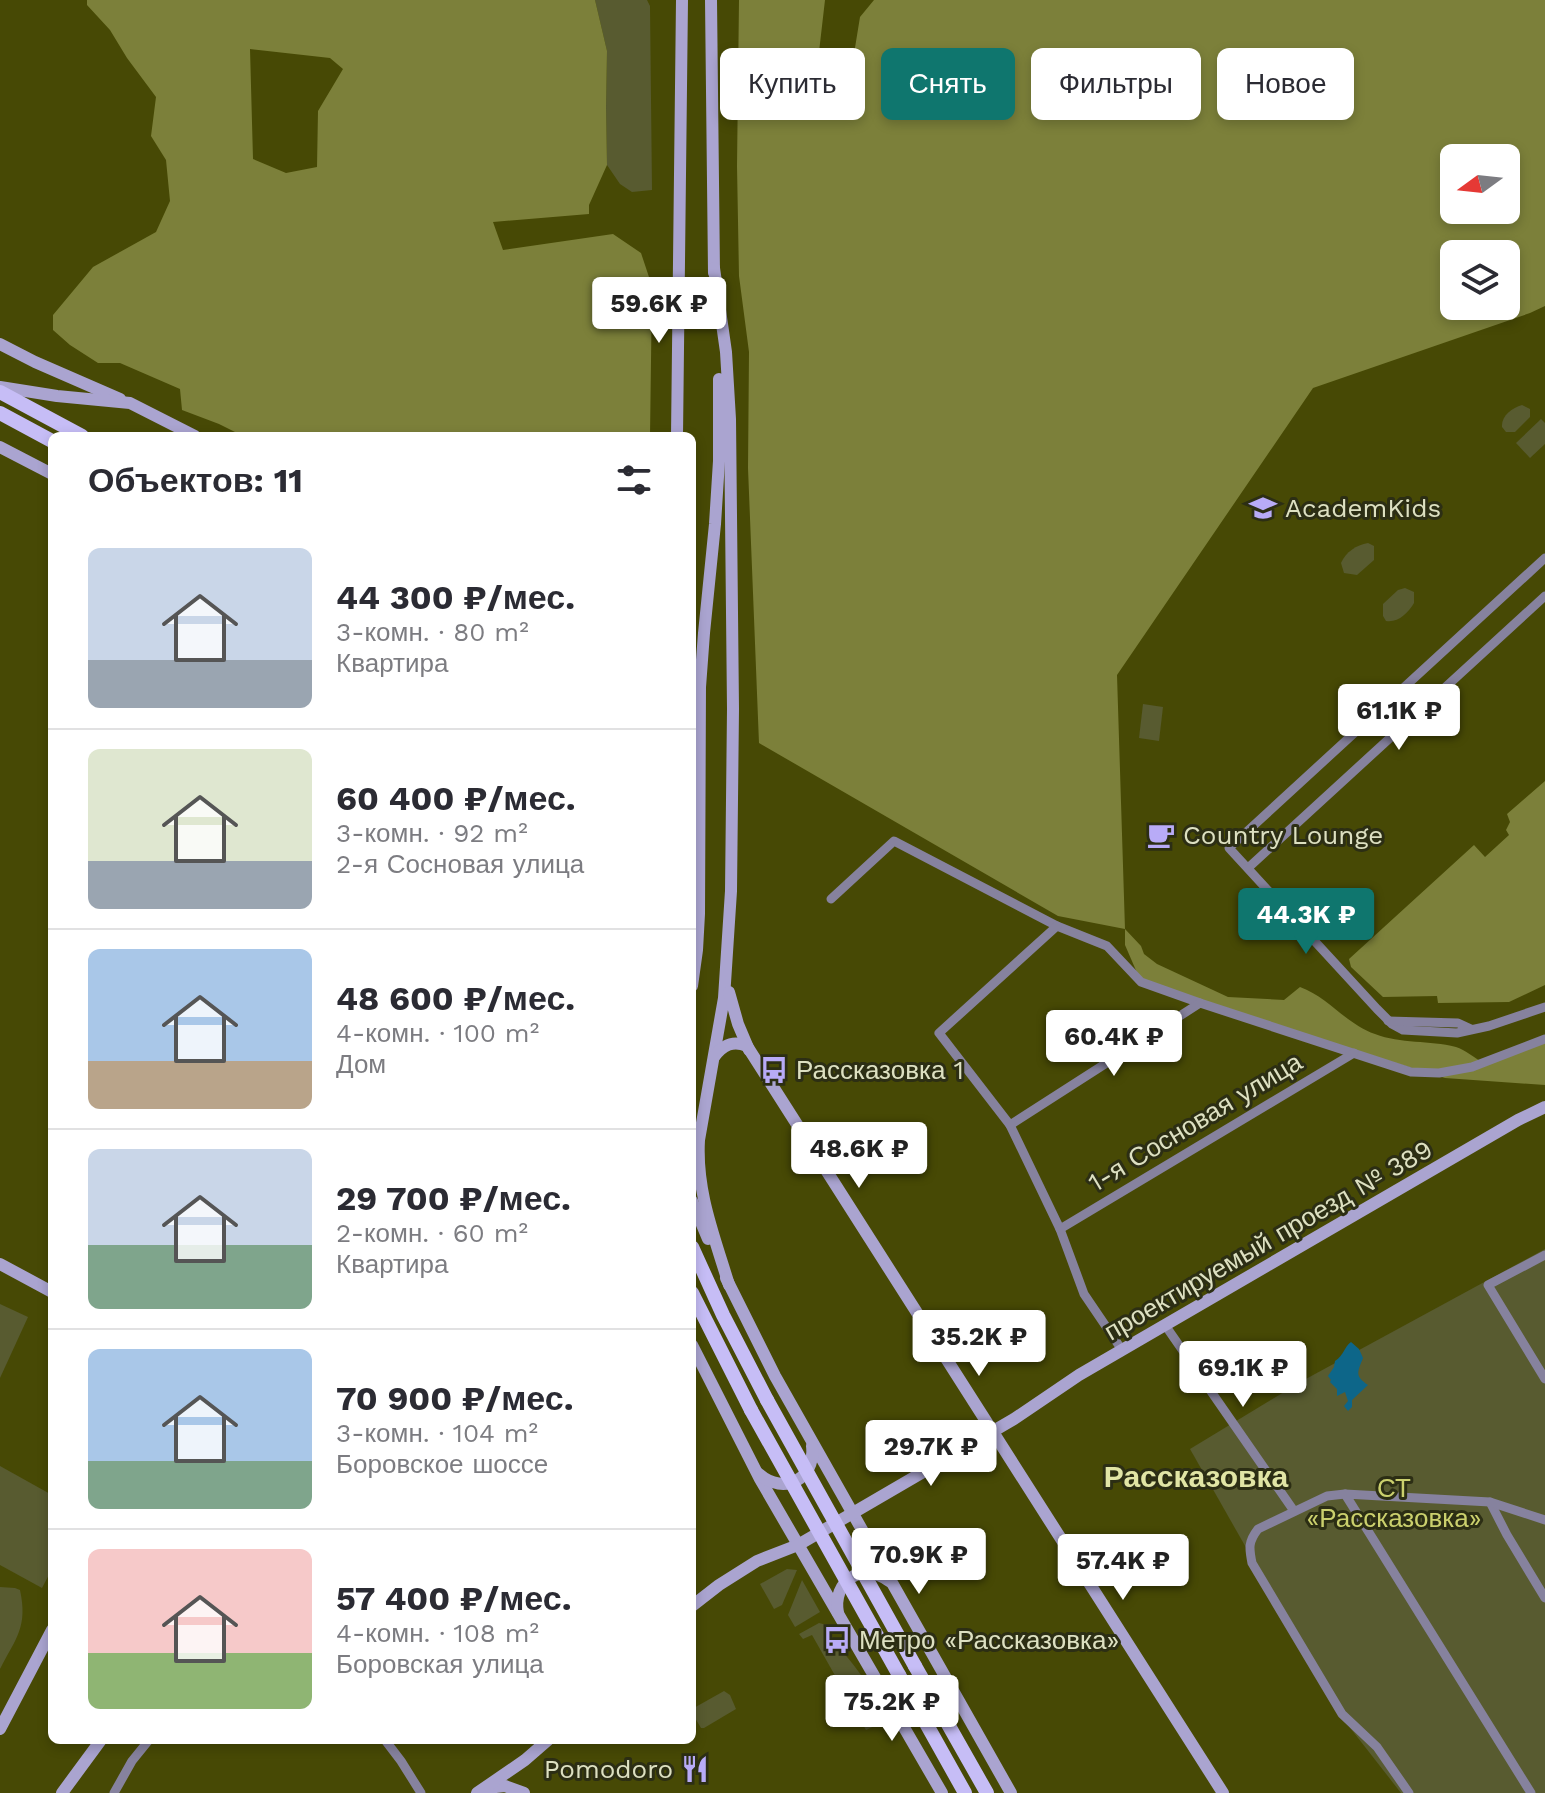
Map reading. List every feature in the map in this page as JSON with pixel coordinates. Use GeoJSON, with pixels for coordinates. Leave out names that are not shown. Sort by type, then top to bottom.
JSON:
{"type":"FeatureCollection","features":[{"type":"Feature","properties":{"kind":"main road"},"geometry":{"type":"LineString","coordinates":[[675,432],[682,0]]}},
{"type":"Feature","properties":{"kind":"main road"},"geometry":{"type":"LineString","coordinates":[[696,957],[700,687],[715,524],[720,404],[714,268],[711,0]]}},
{"type":"Feature","properties":{"kind":"main road"},"geometry":{"type":"LineString","coordinates":[[714,268],[726,352],[730,419],[731,891],[724,998],[699,1140],[698,1164],[701,1190],[729,1285]]}},
{"type":"Feature","properties":{"kind":"main road"},"geometry":{"type":"LineString","coordinates":[[0,344],[187,432]]}},
{"type":"Feature","properties":{"kind":"main road"},"geometry":{"type":"LineString","coordinates":[[0,389],[130,403]]}},
{"type":"Feature","properties":{"kind":"main road"},"geometry":{"type":"LineString","coordinates":[[0,389],[75,432]]}},
{"type":"Feature","properties":{"kind":"main road"},"geometry":{"type":"LineString","coordinates":[[0,413],[48,439]]}},
{"type":"Feature","properties":{"kind":"main road"},"geometry":{"type":"LineString","coordinates":[[0,447],[48,472]]}},
{"type":"Feature","properties":{"kind":"main road"},"geometry":{"type":"LineString","coordinates":[[727,970],[731,1004],[748,1048],[1223,1793]]}},
{"type":"Feature","properties":{"kind":"main road"},"geometry":{"type":"LineString","coordinates":[[714,1057],[720,1049],[732,1043],[748,1048]]}},
{"type":"Feature","properties":{"kind":"main road","name":"проектируемый проезд № 389"},"geometry":{"type":"LineString","coordinates":[[696,1603],[757,1561],[798,1545],[992,1432],[1079,1375],[1545,1107]]}},
{"type":"Feature","properties":{"kind":"main road"},"geometry":{"type":"LineString","coordinates":[[696,1210],[729,1285],[775,1376],[1011,1793]]}},
{"type":"Feature","properties":{"kind":"main road"},"geometry":{"type":"LineString","coordinates":[[696,1256],[767,1400],[987,1793]]}},
{"type":"Feature","properties":{"kind":"main road"},"geometry":{"type":"LineString","coordinates":[[0,1264],[48,1290]]}},
{"type":"Feature","properties":{"kind":"main road"},"geometry":{"type":"LineString","coordinates":[[696,1301],[751,1410],[965,1793]]}},
{"type":"Feature","properties":{"kind":"main road"},"geometry":{"type":"LineString","coordinates":[[696,1353],[798,1545],[942,1793]]}},
{"type":"Feature","properties":{"kind":"main road"},"geometry":{"type":"LineString","coordinates":[[755,1468],[763,1478],[775,1483],[788,1484],[800,1478],[812,1463],[813,1450],[809,1437]]}},
{"type":"Feature","properties":{"kind":"main road"},"geometry":{"type":"LineString","coordinates":[[838,1615],[838,1594],[850,1579],[868,1573],[881,1576],[891,1583]]}},
{"type":"Feature","properties":{"kind":"main road"},"geometry":{"type":"LineString","coordinates":[[0,1729],[48,1638]]}},
{"type":"Feature","properties":{"kind":"main road"},"geometry":{"type":"LineString","coordinates":[[62,1793],[98,1744]]}},
{"type":"Feature","properties":{"kind":"main road"},"geometry":{"type":"LineString","coordinates":[[480,1791],[543,1744]]}},
{"type":"Feature","properties":{"kind":"main road"},"geometry":{"type":"LineString","coordinates":[[480,1791],[505,1786],[524,1793]]}},
{"type":"Feature","properties":{"kind":"street"},"geometry":{"type":"LineString","coordinates":[[1545,558],[1229,848],[1388,1021],[1403,1030],[1457,1033],[1545,1007]]}},
{"type":"Feature","properties":{"kind":"street"},"geometry":{"type":"LineString","coordinates":[[1248,868],[1545,596]]}},
{"type":"Feature","properties":{"kind":"street"},"geometry":{"type":"LineString","coordinates":[[831,899],[894,841],[1057,926],[1107,946],[1141,982],[1411,1072],[1439,1073],[1472,1067],[1545,1039]]}},
{"type":"Feature","properties":{"kind":"street"},"geometry":{"type":"LineString","coordinates":[[1057,926],[939,1033],[1010,1125],[1060,1229],[1084,1294],[1122,1350]]}},
{"type":"Feature","properties":{"kind":"street"},"geometry":{"type":"LineString","coordinates":[[1010,1125],[1200,1003]]}},
{"type":"Feature","properties":{"kind":"street","name":"1-я Сосновая улица"},"geometry":{"type":"LineString","coordinates":[[1060,1229],[1354,1053]]}},
{"type":"Feature","properties":{"kind":"street"},"geometry":{"type":"LineString","coordinates":[[1545,1255],[1488,1285],[1545,1379]]}},
{"type":"Feature","properties":{"kind":"street"},"geometry":{"type":"LineString","coordinates":[[1165,1325],[1294,1511]]}},
{"type":"Feature","properties":{"kind":"street"},"geometry":{"type":"LineString","coordinates":[[1345,1494],[1531,1793]]}},
{"type":"Feature","properties":{"kind":"street"},"geometry":{"type":"LineString","coordinates":[[1409,1793],[1377,1747],[1342,1714],[1252,1563],[1250,1539],[1258,1529],[1294,1511],[1327,1496],[1345,1494],[1490,1502],[1545,1520]]}},
{"type":"Feature","properties":{"kind":"street"},"geometry":{"type":"LineString","coordinates":[[1490,1502],[1545,1598]]}},
{"type":"Feature","properties":{"kind":"street"},"geometry":{"type":"LineString","coordinates":[[114,1793],[146,1744]]}},
{"type":"Feature","properties":{"kind":"street"},"geometry":{"type":"LineString","coordinates":[[388,1744],[421,1793]]}},
{"type":"Feature","properties":{"kind":"green space"},"geometry":{"type":"Polygon","coordinates":[[[87,0],[595,0],[607,51],[607,165],[589,205],[589,214],[493,222],[503,250],[613,234],[641,253],[652,286],[650,432],[235,432],[182,410],[180,389],[120,363],[98,363],[70,345],[53,330],[53,315],[93,267],[156,232],[170,201],[166,160],[151,136],[156,97],[110,30],[87,5],[87,0]],[[250,49],[253,159],[286,173],[317,167],[318,111],[343,69],[330,58],[250,49]]]}},
{"type":"Feature","properties":{"kind":"green space"},"geometry":{"type":"Polygon","coordinates":[[[595,0],[647,0],[650,6],[652,190],[632,192],[620,184],[607,165],[607,51],[595,0]]]}},
{"type":"Feature","properties":{"kind":"green space"},"geometry":{"type":"Polygon","coordinates":[[[739,0],[825,0],[819,48],[738,48],[739,0]]]}},
{"type":"Feature","properties":{"kind":"green space"},"geometry":{"type":"Polygon","coordinates":[[[874,0],[1545,0],[1545,306],[1520,316],[1520,240],[1440,240],[1440,320],[1510,320],[1313,388],[1117,675],[1125,929],[1058,916],[759,743],[748,468],[749,352],[739,276],[738,120],[865,120],[865,48],[855,48],[860,17],[874,0]]]}},
{"type":"Feature","properties":{"kind":"green space"},"geometry":{"type":"Polygon","coordinates":[[[1522,405],[1530,409],[1530,417],[1515,432],[1506,432],[1502,427],[1505,416],[1522,405]]]}},
{"type":"Feature","properties":{"kind":"green space"},"geometry":{"type":"Polygon","coordinates":[[[1541,419],[1545,423],[1545,444],[1530,458],[1516,443],[1541,419]]]}},
{"type":"Feature","properties":{"kind":"green space"},"geometry":{"type":"Polygon","coordinates":[[[1368,543],[1374,546],[1374,560],[1357,575],[1344,573],[1341,563],[1346,556],[1356,547],[1368,543]]]}},
{"type":"Feature","properties":{"kind":"green space"},"geometry":{"type":"Polygon","coordinates":[[[1405,588],[1414,592],[1414,603],[1402,616],[1386,621],[1383,604],[1398,590],[1405,588]]]}},
{"type":"Feature","properties":{"kind":"green space"},"geometry":{"type":"Polygon","coordinates":[[[1143,704],[1163,707],[1159,741],[1139,738],[1143,704]]]}},
{"type":"Feature","properties":{"kind":"green space"},"geometry":{"type":"Polygon","coordinates":[[[1545,781],[1545,985],[1509,1002],[1438,1003],[1437,996],[1383,997],[1351,967],[1349,959],[1474,845],[1485,857],[1509,835],[1506,830],[1510,822],[1507,814],[1545,781]]]}},
{"type":"Feature","properties":{"kind":"green space"},"geometry":{"type":"Polygon","coordinates":[[[1125,929],[1141,946],[1144,954],[1157,964],[1228,997],[1284,1000],[1300,987],[1365,1030],[1395,1039],[1456,1047],[1483,1063],[1545,1043],[1545,1085],[1445,1078],[1211,1007],[1141,982],[1125,945],[1125,929]]]}},
{"type":"Feature","properties":{"kind":"green space","name":"СТ «Рассказовка»"},"geometry":{"type":"Polygon","coordinates":[[[1545,1249],[1545,1793],[1401,1793],[1344,1720],[1190,1449],[1304,1380],[1545,1249]]]}},
{"type":"Feature","properties":{"kind":"green space"},"geometry":{"type":"Polygon","coordinates":[[[0,1304],[28,1317],[0,1378],[0,1304]]]}},
{"type":"Feature","properties":{"kind":"green space"},"geometry":{"type":"Polygon","coordinates":[[[0,1466],[48,1493],[48,1577],[42,1588],[0,1565],[0,1466]]]}},
{"type":"Feature","properties":{"kind":"green space"},"geometry":{"type":"Polygon","coordinates":[[[787,1569],[797,1570],[782,1605],[774,1609],[760,1584],[787,1569]]]}},
{"type":"Feature","properties":{"kind":"green space"},"geometry":{"type":"Polygon","coordinates":[[[802,1580],[820,1612],[795,1627],[788,1615],[802,1580]]]}},
{"type":"Feature","properties":{"kind":"green space"},"geometry":{"type":"Polygon","coordinates":[[[0,1587],[20,1590],[22,1614],[19,1632],[0,1669],[0,1587]]]}},
{"type":"Feature","properties":{"kind":"green space"},"geometry":{"type":"Polygon","coordinates":[[[819,1623],[827,1625],[836,1645],[873,1692],[879,1724],[866,1730],[812,1635],[803,1639],[799,1634],[819,1623]]]}},
{"type":"Feature","properties":{"kind":"green space"},"geometry":{"type":"Polygon","coordinates":[[[724,1691],[730,1695],[736,1709],[701,1728],[696,1720],[696,1707],[724,1691]]]}},
{"type":"Feature","properties":{"kind":"water"},"geometry":{"type":"Polygon","coordinates":[[[1351,1342],[1363,1358],[1358,1374],[1368,1385],[1352,1400],[1348,1411],[1344,1406],[1348,1401],[1345,1392],[1337,1396],[1337,1389],[1328,1376],[1335,1361],[1351,1342]]]}},
{"type":"Feature","properties":{"kind":"place","name":"AcademKids"},"geometry":{"type":"Point","coordinates":[1263,508]}},
{"type":"Feature","properties":{"kind":"place","name":"Country Lounge"},"geometry":{"type":"Point","coordinates":[1161,835]}},
{"type":"Feature","properties":{"kind":"place","name":"Рассказовка 1"},"geometry":{"type":"Point","coordinates":[774,1070]}},
{"type":"Feature","properties":{"kind":"place","name":"Метро «Рассказовка»"},"geometry":{"type":"Point","coordinates":[837,1640]}},
{"type":"Feature","properties":{"kind":"place","name":"Pomodoro"},"geometry":{"type":"Point","coordinates":[695,1769]}},
{"type":"Feature","properties":{"kind":"district","name":"Рассказовка"},"geometry":{"type":"Point","coordinates":[1196,1476]}}]}
